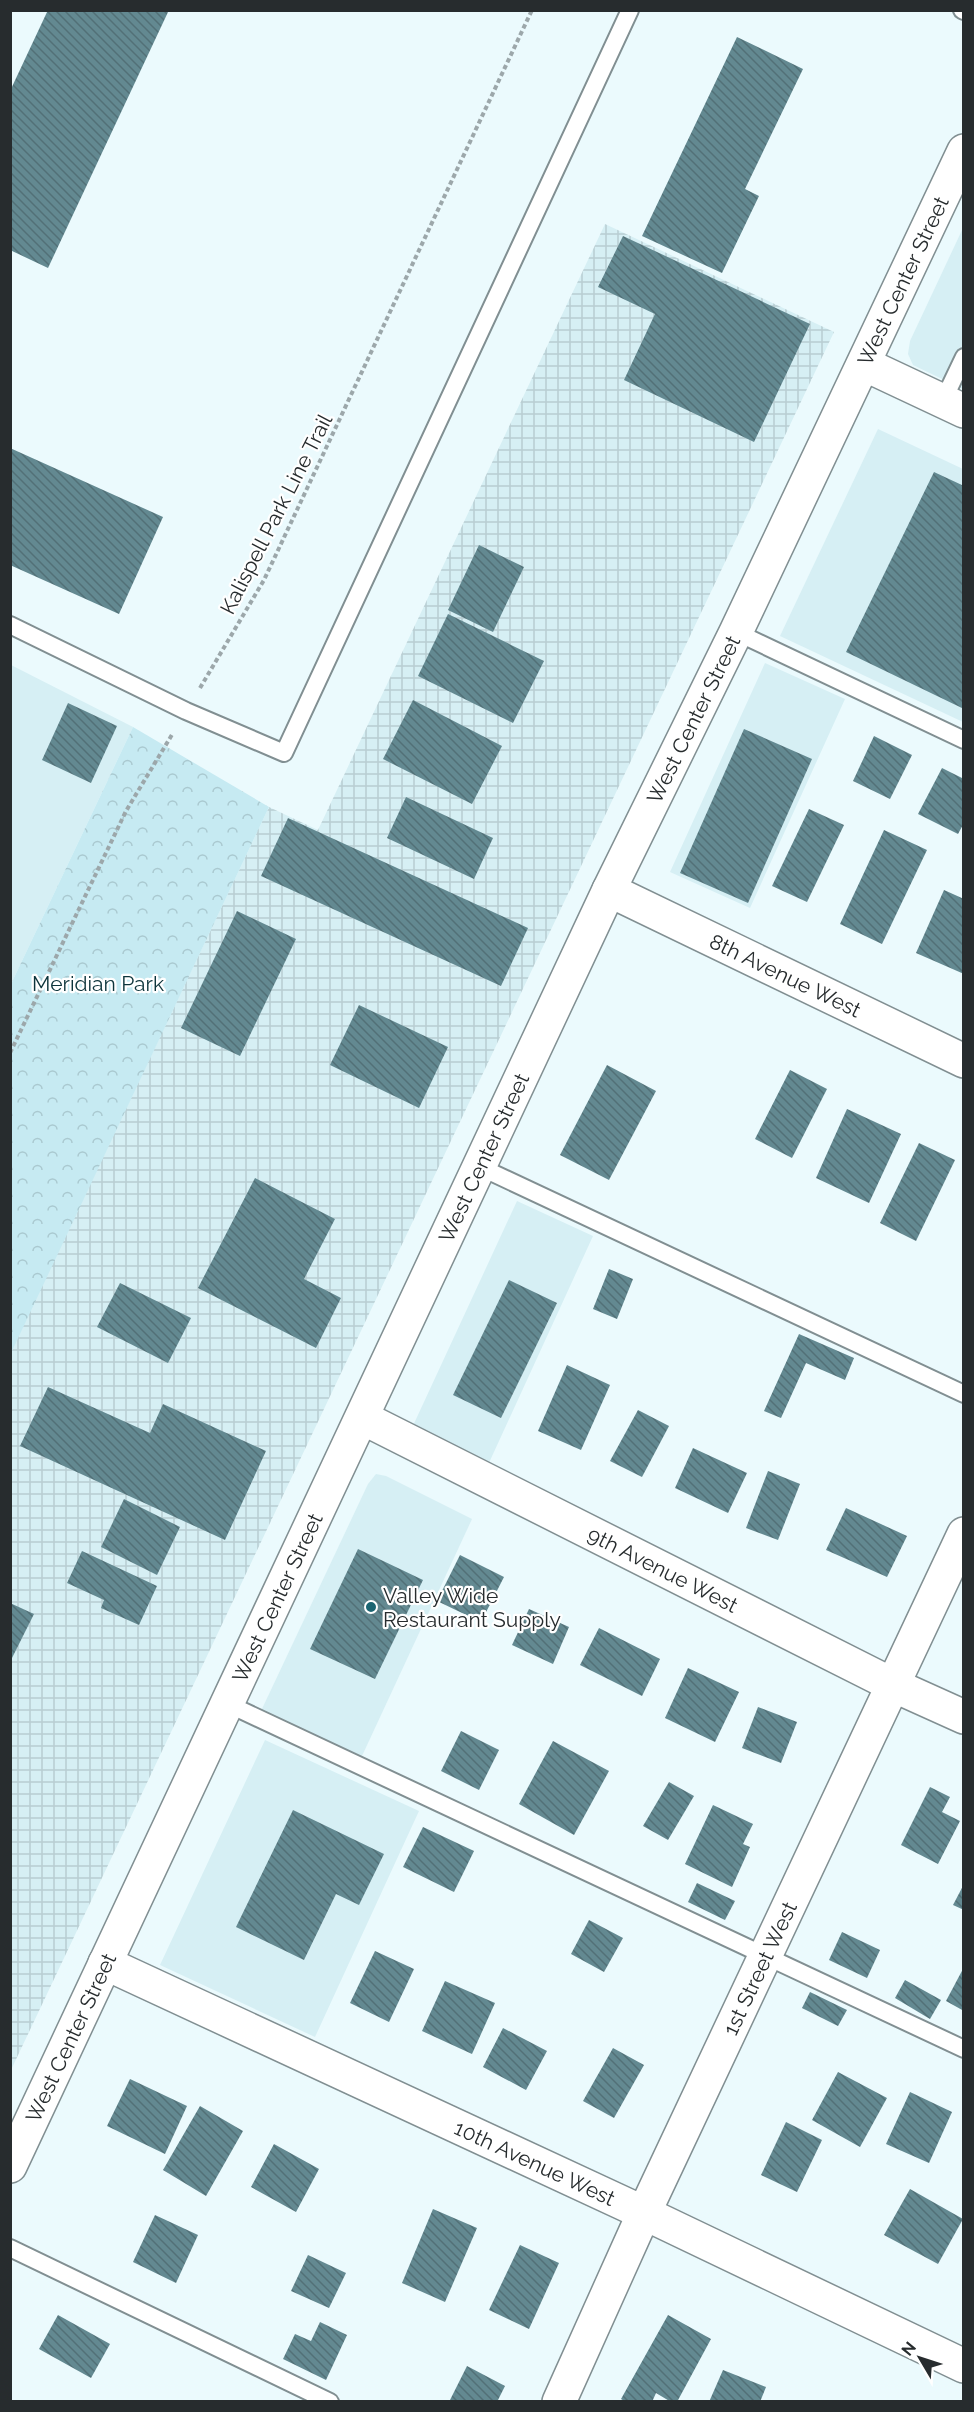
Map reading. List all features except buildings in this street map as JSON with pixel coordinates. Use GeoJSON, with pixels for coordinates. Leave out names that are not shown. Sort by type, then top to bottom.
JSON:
{"type":"FeatureCollection","features":[{"type":"Feature","properties":{"kind":"street","name":"West Center Street"},"geometry":{"type":"LineString","coordinates":[[10,2166],[609,890],[736,632],[963,151]]}},
{"type":"Feature","properties":{"kind":"street"},"geometry":{"type":"LineString","coordinates":[[864,364],[953,406]]}},
{"type":"Feature","properties":{"kind":"street","name":"8th Avenue West"},"geometry":{"type":"LineString","coordinates":[[609,890],[963,1061]]}},
{"type":"Feature","properties":{"kind":"street","name":"9th Avenue West"},"geometry":{"type":"LineString","coordinates":[[363,1418],[963,1717]]}},
{"type":"Feature","properties":{"kind":"street","name":"1st Street West"},"geometry":{"type":"LineString","coordinates":[[559,2402],[644,2213],[963,1534]]}},
{"type":"Feature","properties":{"kind":"street","name":"10th Avenue West"},"geometry":{"type":"LineString","coordinates":[[105,1963],[644,2213],[963,2366]]}},
{"type":"Feature","properties":{"kind":"lane"},"geometry":{"type":"LineString","coordinates":[[10,625],[186,711],[284,753],[630,10]]}},
{"type":"Feature","properties":{"kind":"lane"},"geometry":{"type":"LineString","coordinates":[[953,406],[963,357]]}},
{"type":"Feature","properties":{"kind":"lane"},"geometry":{"type":"LineString","coordinates":[[736,632],[963,740]]}},
{"type":"Feature","properties":{"kind":"lane"},"geometry":{"type":"LineString","coordinates":[[480,1167],[963,1394]]}},
{"type":"Feature","properties":{"kind":"lane"},"geometry":{"type":"LineString","coordinates":[[228,1704],[963,2049]]}},
{"type":"Feature","properties":{"kind":"lane"},"geometry":{"type":"LineString","coordinates":[[10,2248],[330,2402]]}},
{"type":"Feature","properties":{"kind":"path","name":"Kalispell Park Line Trail"},"geometry":{"type":"LineString","coordinates":[[10,1053],[126,811],[264,580],[532,10]]}},
{"type":"Feature","properties":{"kind":"shaded area"},"geometry":{"type":"Polygon","coordinates":[[[605,224],[834,332],[11,2070],[10,1353],[269,807],[318,830],[605,224]]]}},
{"type":"Feature","properties":{"kind":"shaded area"},"geometry":{"type":"Polygon","coordinates":[[[963,228],[963,389],[913,365],[908,354],[910,341],[963,228]]]}},
{"type":"Feature","properties":{"kind":"shaded area"},"geometry":{"type":"Polygon","coordinates":[[[878,429],[963,469],[963,722],[780,636],[878,429]]]}},
{"type":"Feature","properties":{"kind":"shaded area"},"geometry":{"type":"Polygon","coordinates":[[[765,663],[845,699],[750,908],[670,872],[765,663]]]}},
{"type":"Feature","properties":{"kind":"shaded area"},"geometry":{"type":"Polygon","coordinates":[[[11,665],[133,727],[11,984],[11,665]]]}},
{"type":"Feature","properties":{"kind":"shaded area"},"geometry":{"type":"Polygon","coordinates":[[[517,1201],[593,1236],[488,1465],[411,1430],[517,1201]]]}},
{"type":"Feature","properties":{"kind":"shaded area"},"geometry":{"type":"Polygon","coordinates":[[[376,1474],[386,1476],[472,1519],[362,1756],[261,1711],[368,1484],[376,1474]]]}},
{"type":"Feature","properties":{"kind":"shaded area"},"geometry":{"type":"Polygon","coordinates":[[[265,1740],[419,1811],[315,2037],[160,1965],[265,1740]]]}},
{"type":"Feature","properties":{"kind":"green space","name":"Meridian Park"},"geometry":{"type":"Polygon","coordinates":[[[133,727],[269,807],[11,1353],[11,984],[133,727]]]}},
{"type":"Feature","properties":{"kind":"place","name":"Valley Wide Restaurant Supply"},"geometry":{"type":"Point","coordinates":[371,1607]}}]}
